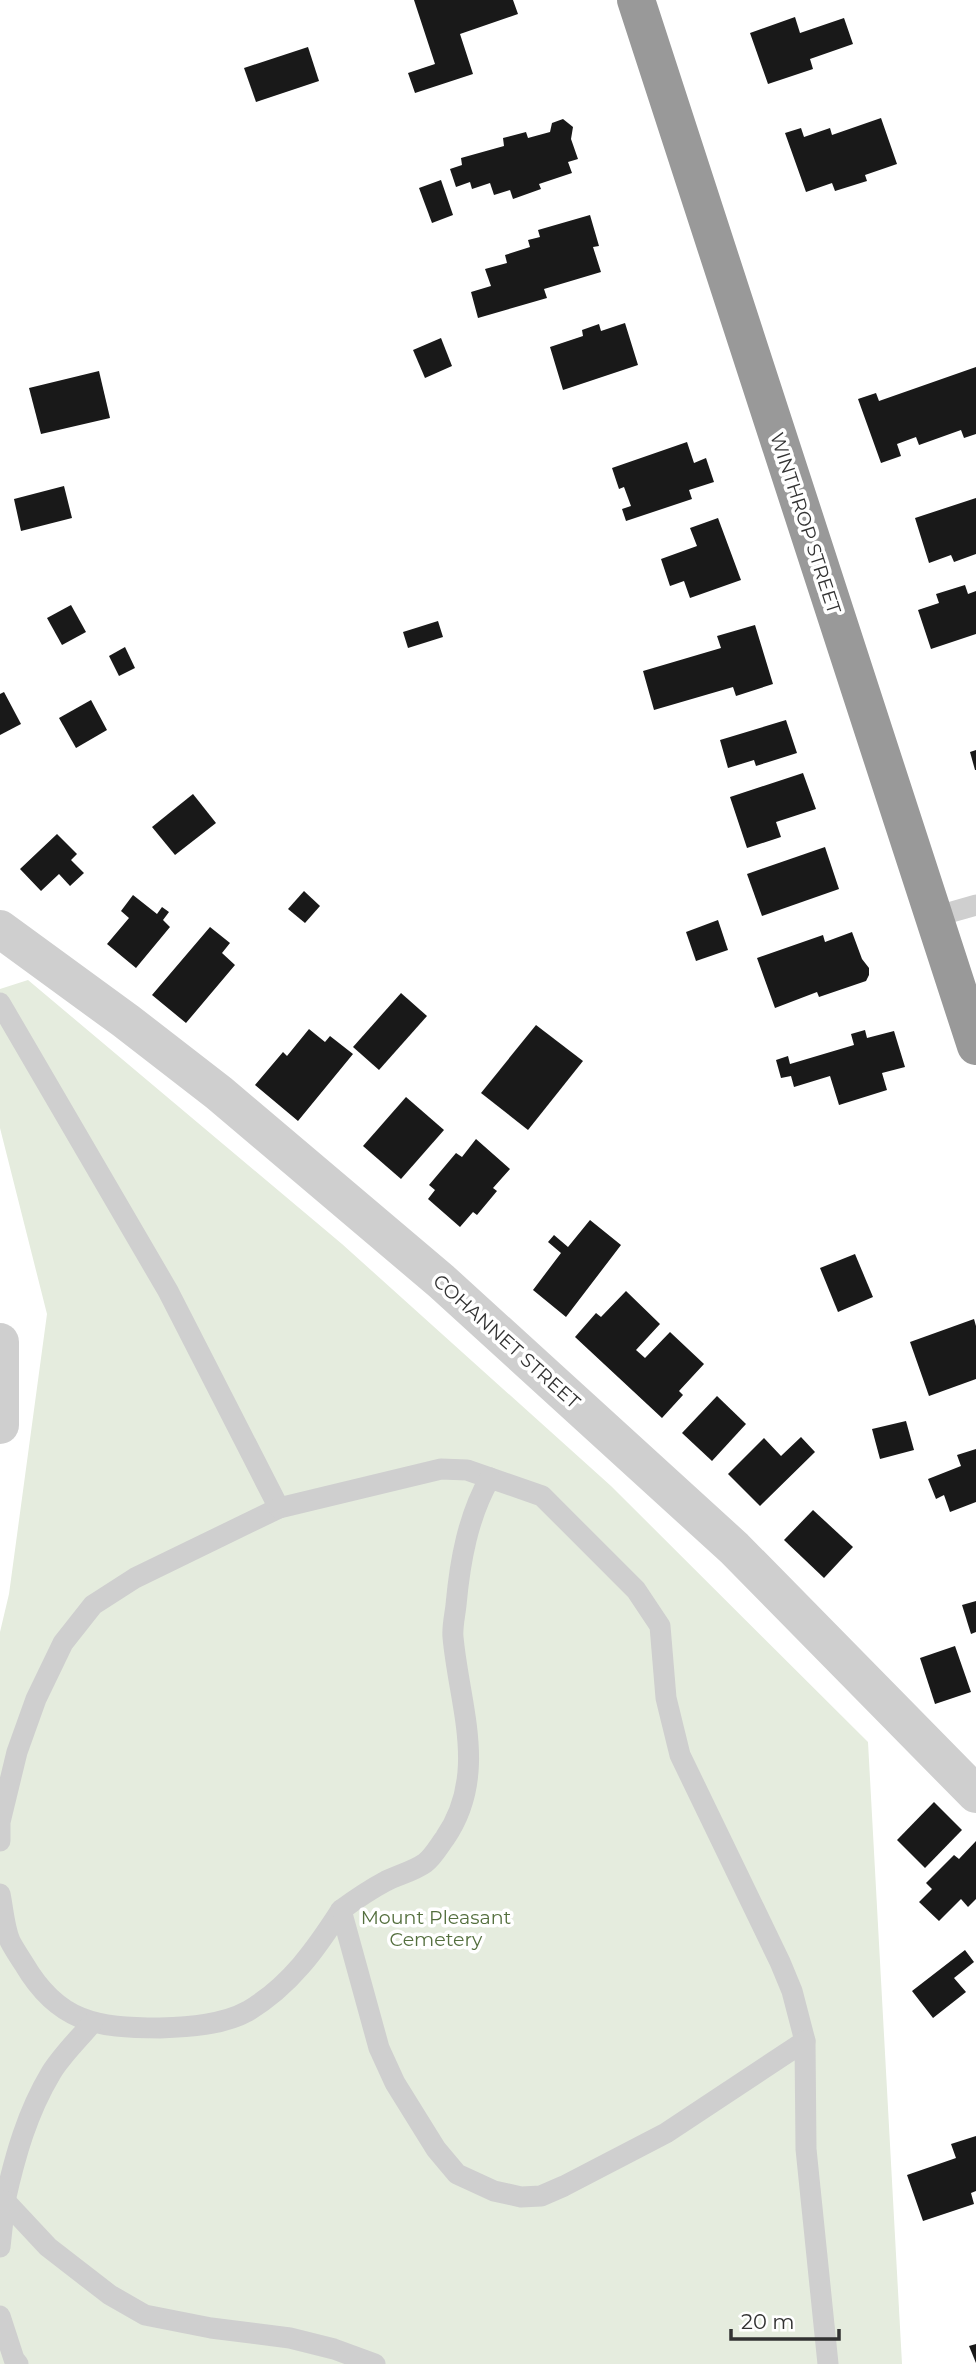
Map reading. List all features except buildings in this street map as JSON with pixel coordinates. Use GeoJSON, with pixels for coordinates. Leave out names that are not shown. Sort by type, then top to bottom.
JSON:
{"type":"FeatureCollection","features":[{"type":"Feature","properties":{"kind":"highway","name":"WINTHROP STREET"},"geometry":{"type":"LineString","coordinates":[[636,0],[976,1046]]}},
{"type":"Feature","properties":{"kind":"street","name":"COHANNET STREET"},"geometry":{"type":"LineString","coordinates":[[10,946],[126,1021],[219,1093],[441,1281],[734,1548],[976,1794]]}},
{"type":"Feature","properties":{"kind":"street"},"geometry":{"type":"LineString","coordinates":[[0,1342],[0,1425]]}},
{"type":"Feature","properties":{"kind":"lane"},"geometry":{"type":"LineString","coordinates":[[934,917],[976,905]]}},
{"type":"Feature","properties":{"kind":"lane"},"geometry":{"type":"LineString","coordinates":[[0,1003],[168,1291],[279,1508]]}},
{"type":"Feature","properties":{"kind":"lane"},"geometry":{"type":"LineString","coordinates":[[0,1841],[1,1822],[17,1752],[36,1699],[63,1643],[93,1605],[135,1578],[279,1508],[441,1469],[467,1470],[542,1496],[636,1590],[660,1626],[666,1698],[681,1755],[792,1991],[805,2041],[806,2149],[828,2364]]}},
{"type":"Feature","properties":{"kind":"lane"},"geometry":{"type":"LineString","coordinates":[[0,1894],[9,1940],[33,1979],[60,2008],[92,2023],[139,2028],[188,2027],[246,2012],[284,1984],[311,1957],[341,1910],[383,1883],[425,1863],[451,1829],[460,1807],[467,1778],[468,1750],[464,1701],[452,1634],[459,1575],[470,1523],[490,1478]]}},
{"type":"Feature","properties":{"kind":"lane"},"geometry":{"type":"LineString","coordinates":[[341,1910],[379,2048],[395,2083],[420,2126],[457,2174],[494,2191],[521,2197],[541,2196],[564,2186],[666,2133],[805,2041]]}},
{"type":"Feature","properties":{"kind":"lane"},"geometry":{"type":"LineString","coordinates":[[0,2247],[5,2201],[15,2157],[30,2113],[52,2071],[92,2023]]}},
{"type":"Feature","properties":{"kind":"lane"},"geometry":{"type":"LineString","coordinates":[[5,2201],[48,2247],[110,2295],[145,2315],[290,2339],[334,2349],[375,2364]]}},
{"type":"Feature","properties":{"kind":"lane"},"geometry":{"type":"LineString","coordinates":[[0,2316],[18,2364]]}},
{"type":"Feature","properties":{"kind":"green space","name":"Mount Pleasant Cemetery"},"geometry":{"type":"Polygon","coordinates":[[[28,980],[342,1244],[611,1486],[868,1742],[902,2364],[0,2364],[0,1632],[9,1594],[47,1314],[0,1128],[0,989],[28,980]]]}}]}
